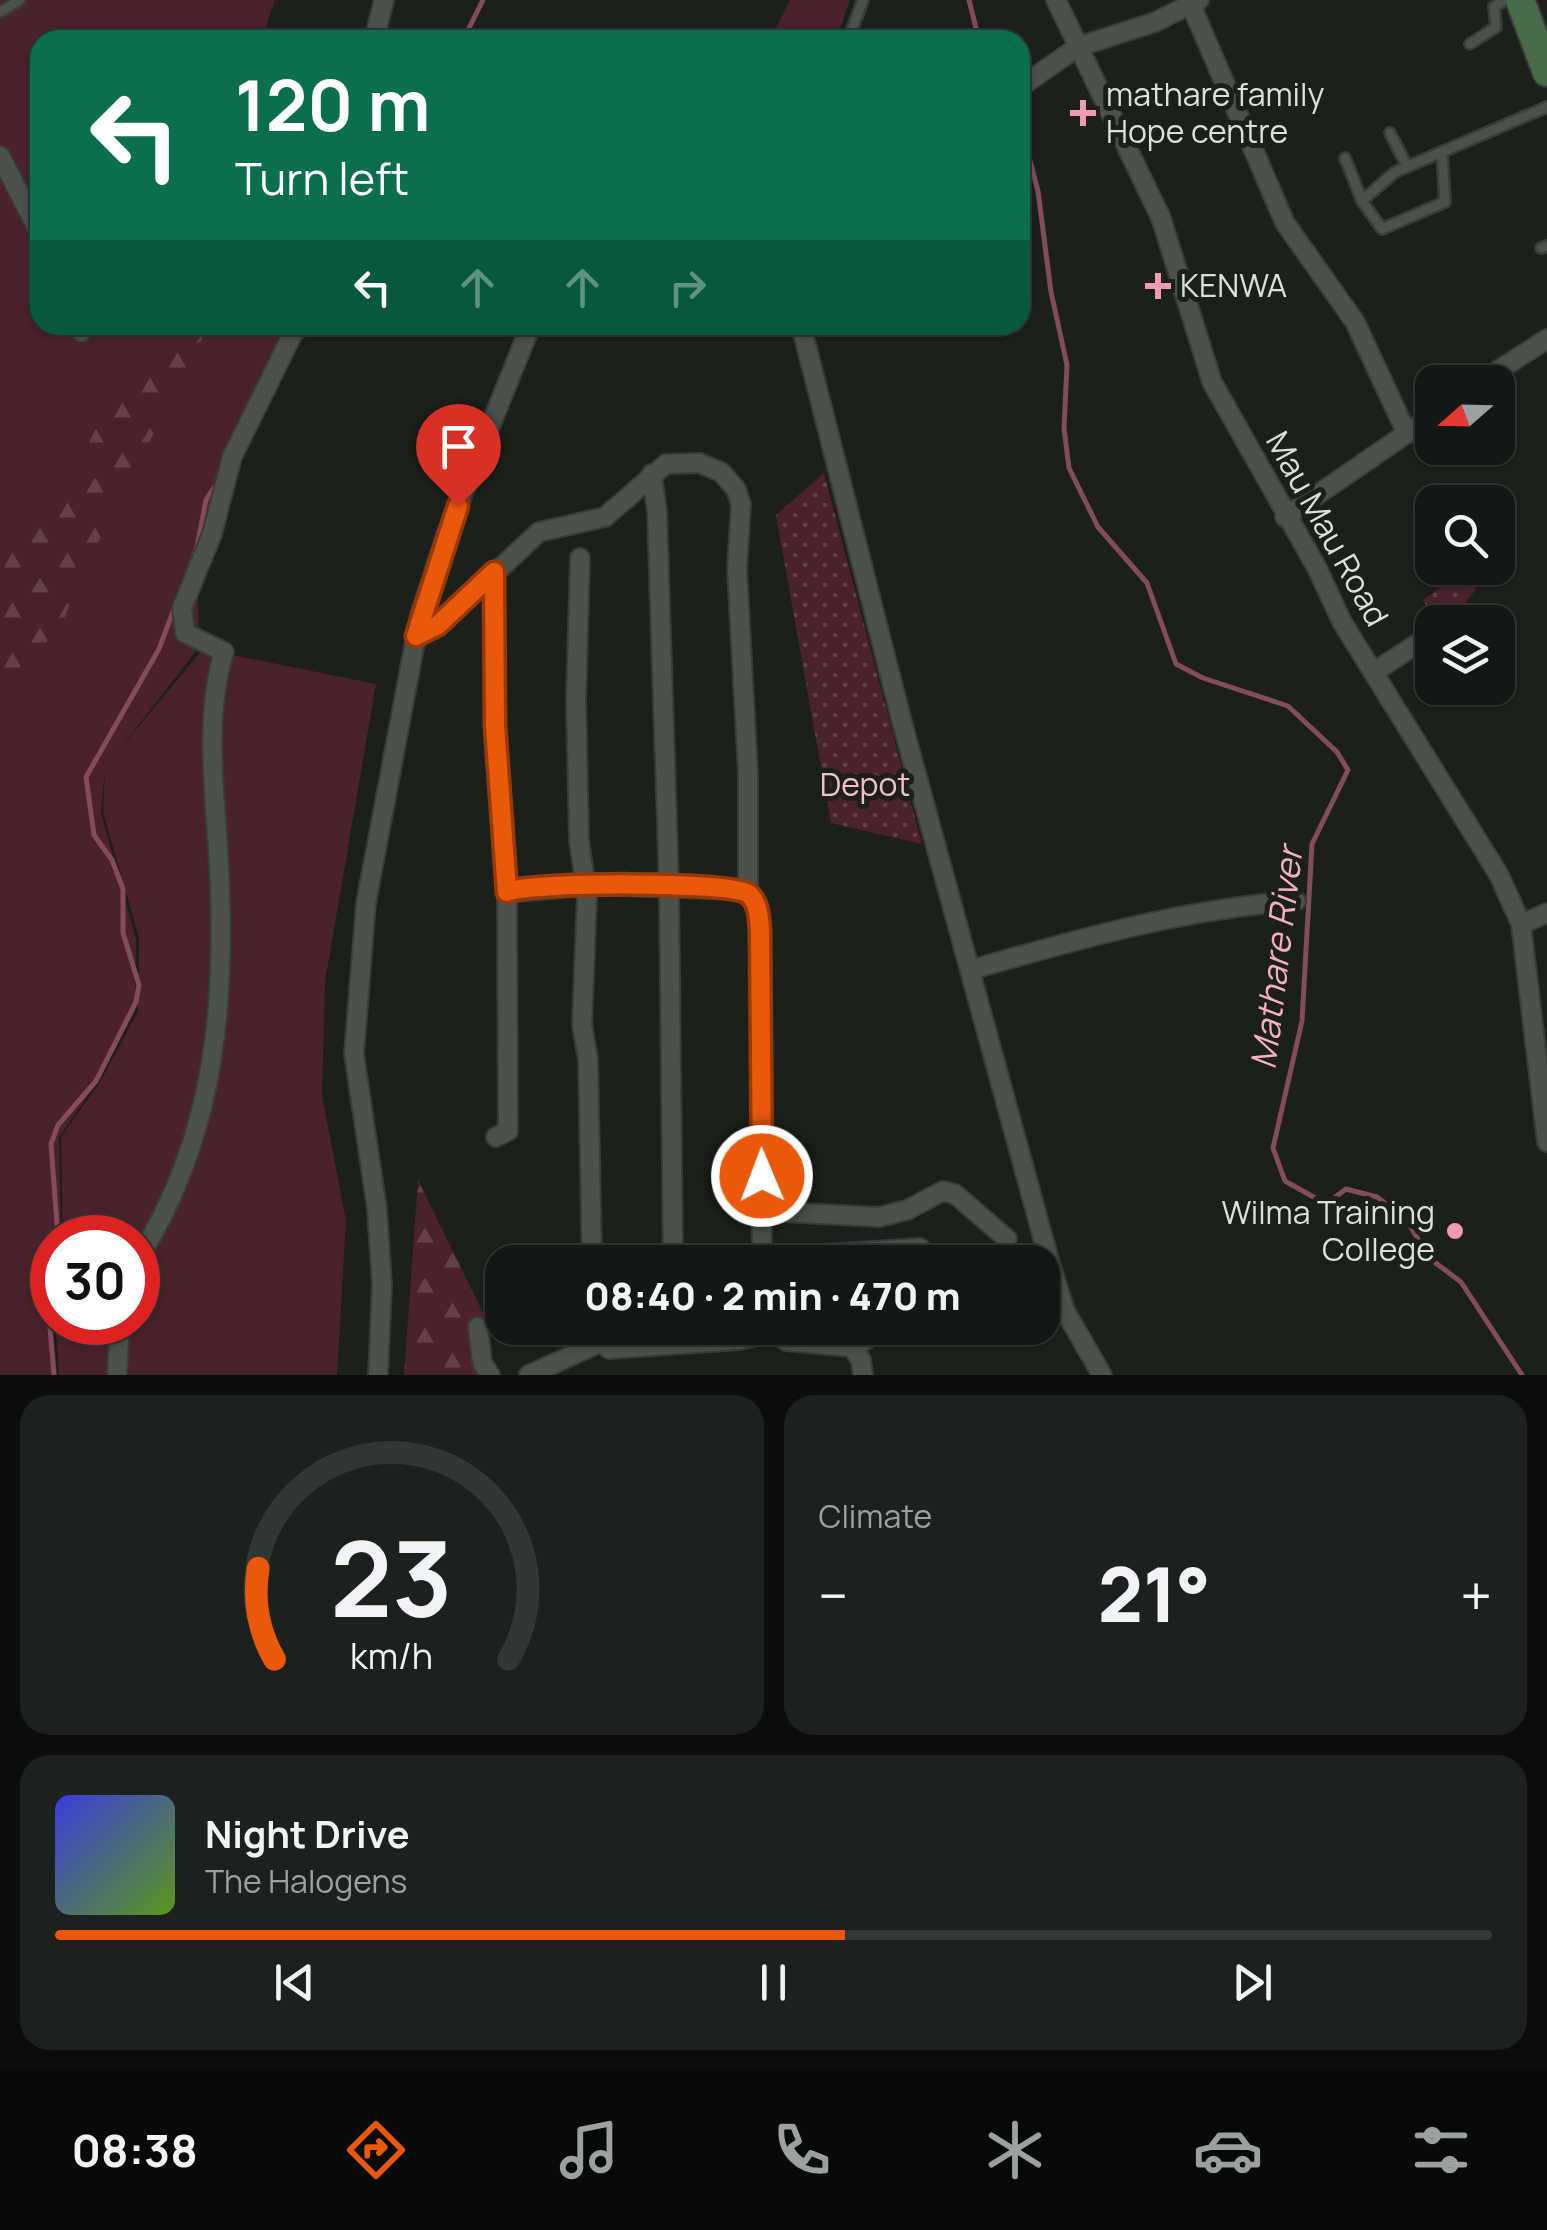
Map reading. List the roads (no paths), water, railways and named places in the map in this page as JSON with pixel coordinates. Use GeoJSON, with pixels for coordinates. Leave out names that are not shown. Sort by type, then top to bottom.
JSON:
{"type":"FeatureCollection","features":[{"type":"Feature","properties":{"kind":"main road"},"geometry":{"type":"LineString","coordinates":[[1520,0],[1547,72]]}},
{"type":"Feature","properties":{"kind":"street"},"geometry":{"type":"LineString","coordinates":[[376,30],[384,0]]}},
{"type":"Feature","properties":{"kind":"street","name":"Mau Mau Road"},"geometry":{"type":"LineString","coordinates":[[1056,0],[1161,218],[1203,364],[1374,672],[1499,876],[1521,924],[1547,1142]]}},
{"type":"Feature","properties":{"kind":"street"},"geometry":{"type":"LineString","coordinates":[[1030,80],[1078,47],[1195,2],[1285,222],[1356,322],[1407,434]]}},
{"type":"Feature","properties":{"kind":"street"},"geometry":{"type":"LineString","coordinates":[[0,156],[30,214]]}},
{"type":"Feature","properties":{"kind":"street"},"geometry":{"type":"LineString","coordinates":[[160,1220],[197,1126],[213,1064],[223,983],[214,752],[224,652],[185,633],[182,608],[212,534],[232,458],[292,335]]}},
{"type":"Feature","properties":{"kind":"street"},"geometry":{"type":"LineString","coordinates":[[378,1375],[382,1285],[377,1210],[355,1074],[356,986],[366,903],[416,636],[448,534],[527,335]]}},
{"type":"Feature","properties":{"kind":"street"},"geometry":{"type":"LineString","coordinates":[[804,335],[970,970],[1060,1294],[1102,1375]]}},
{"type":"Feature","properties":{"kind":"street"},"geometry":{"type":"LineString","coordinates":[[1506,365],[1547,339]]}},
{"type":"Feature","properties":{"kind":"street"},"geometry":{"type":"LineString","coordinates":[[1285,517],[1415,428]]}},
{"type":"Feature","properties":{"kind":"street"},"geometry":{"type":"LineString","coordinates":[[416,636],[438,625],[539,532],[596,521],[611,514],[652,474],[678,462],[706,464],[730,480],[740,504],[737,570],[748,773],[748,894]]}},
{"type":"Feature","properties":{"kind":"street"},"geometry":{"type":"LineString","coordinates":[[652,474],[658,512],[669,886],[674,1245]]}},
{"type":"Feature","properties":{"kind":"street"},"geometry":{"type":"LineString","coordinates":[[580,558],[576,700],[588,944],[582,1025],[588,1059],[592,1245]]}},
{"type":"Feature","properties":{"kind":"street"},"geometry":{"type":"LineString","coordinates":[[494,572],[496,756],[507,892],[508,1130],[496,1137]]}},
{"type":"Feature","properties":{"kind":"street"},"geometry":{"type":"LineString","coordinates":[[1374,672],[1415,645]]}},
{"type":"Feature","properties":{"kind":"street"},"geometry":{"type":"LineString","coordinates":[[507,892],[585,886],[730,887],[748,894],[757,905],[762,1245]]}},
{"type":"Feature","properties":{"kind":"street"},"geometry":{"type":"LineString","coordinates":[[970,970],[1190,913],[1296,900]]}},
{"type":"Feature","properties":{"kind":"street"},"geometry":{"type":"LineString","coordinates":[[1521,924],[1547,913]]}},
{"type":"Feature","properties":{"kind":"street"},"geometry":{"type":"LineString","coordinates":[[762,1211],[879,1217],[907,1210],[943,1191],[955,1194],[1007,1239]]}},
{"type":"Feature","properties":{"kind":"street"},"geometry":{"type":"LineString","coordinates":[[478,1328],[482,1362],[490,1375]]}},
{"type":"Feature","properties":{"kind":"street"},"geometry":{"type":"LineString","coordinates":[[117,1375],[119,1345]]}},
{"type":"Feature","properties":{"kind":"street"},"geometry":{"type":"LineString","coordinates":[[528,1375],[582,1345]]}},
{"type":"Feature","properties":{"kind":"street"},"geometry":{"type":"LineString","coordinates":[[844,1345],[857,1352],[863,1375]]}},
{"type":"Feature","properties":{"kind":"lane"},"geometry":{"type":"LineString","coordinates":[[0,12],[20,0]]}},
{"type":"Feature","properties":{"kind":"lane"},"geometry":{"type":"LineString","coordinates":[[852,30],[863,0]]}},
{"type":"Feature","properties":{"kind":"lane"},"geometry":{"type":"LineString","coordinates":[[1470,44],[1496,26],[1494,7],[1505,0]]}},
{"type":"Feature","properties":{"kind":"lane"},"geometry":{"type":"LineString","coordinates":[[1362,201],[1389,176],[1407,166],[1547,107]]}},
{"type":"Feature","properties":{"kind":"lane"},"geometry":{"type":"LineString","coordinates":[[1390,133],[1407,166]]}},
{"type":"Feature","properties":{"kind":"lane"},"geometry":{"type":"LineString","coordinates":[[1345,158],[1362,201],[1382,229],[1440,206],[1447,197],[1442,152]]}},
{"type":"Feature","properties":{"kind":"lane"},"geometry":{"type":"LineString","coordinates":[[857,1352],[865,1345]]}},
{"type":"Feature","properties":{"kind":"waterway"},"geometry":{"type":"LineString","coordinates":[[468,30],[483,0]]}},
{"type":"Feature","properties":{"kind":"waterway","name":"Mathare River"},"geometry":{"type":"LineString","coordinates":[[969,0],[976,30]]}},
{"type":"Feature","properties":{"kind":"waterway","name":"Mathare River"},"geometry":{"type":"LineString","coordinates":[[1030,161],[1067,365],[1064,428],[1069,468],[1098,527],[1147,583],[1176,664],[1203,678],[1288,706],[1337,752],[1348,770],[1312,844],[1302,1021],[1273,1148],[1285,1181],[1326,1204],[1346,1189],[1377,1197],[1406,1219],[1429,1258],[1461,1282],[1522,1375]]}},
{"type":"Feature","properties":{"kind":"waterway"},"geometry":{"type":"LineString","coordinates":[[56,1215],[51,1144],[58,1125],[96,1081],[136,1002],[139,985],[123,933],[123,889],[112,860],[94,835],[86,777],[159,649],[197,547],[206,500],[216,485]]}},
{"type":"Feature","properties":{"kind":"waterway"},"geometry":{"type":"LineString","coordinates":[[51,1345],[54,1375]]}},
{"type":"Feature","properties":{"kind":"place","name":"mathare family Hope centre"},"geometry":{"type":"Point","coordinates":[1083,113]}},
{"type":"Feature","properties":{"kind":"place","name":"KENWA"},"geometry":{"type":"Point","coordinates":[1158,286]}},
{"type":"Feature","properties":{"kind":"place","name":"Wilma Training College"},"geometry":{"type":"Point","coordinates":[1455,1231]}},
{"type":"Feature","properties":{"kind":"park label","name":"Depot"},"geometry":{"type":"Point","coordinates":[865,785]}}]}
